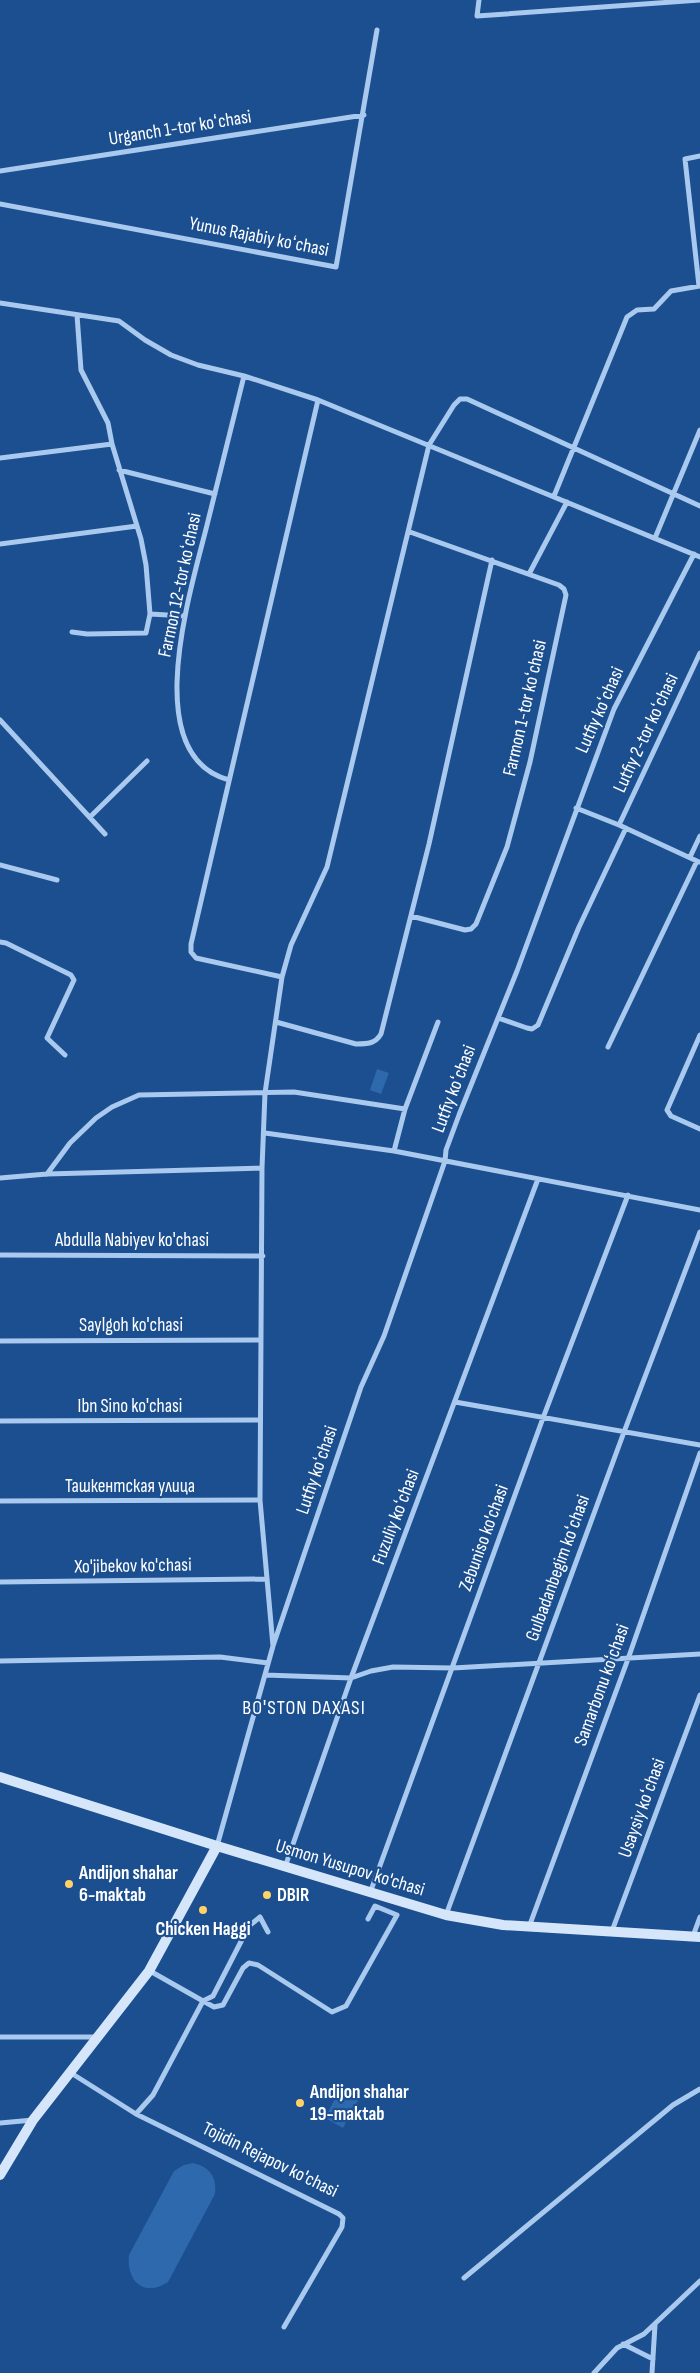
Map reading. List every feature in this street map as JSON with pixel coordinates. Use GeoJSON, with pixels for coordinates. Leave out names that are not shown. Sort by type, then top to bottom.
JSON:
{"type":"FeatureCollection","features":[{"type":"Feature","properties":{"kind":"main road","name":"Usmon Yusupov ko'chasi"},"geometry":{"type":"LineString","coordinates":[[0,1777],[217,1846],[446,1915],[503,1925],[697,1936]]}},
{"type":"Feature","properties":{"kind":"main road"},"geometry":{"type":"LineString","coordinates":[[0,2175],[33,2120],[149,1971],[217,1846]]}},
{"type":"Feature","properties":{"kind":"street"},"geometry":{"type":"LineString","coordinates":[[479,0],[477,16],[700,0]]}},
{"type":"Feature","properties":{"kind":"street","name":"Yunus Rajabiy koʻchasi"},"geometry":{"type":"LineString","coordinates":[[0,204],[336,267],[349,186],[364,115],[377,30]]}},
{"type":"Feature","properties":{"kind":"street","name":"Urganch 1-tor koʻchasi"},"geometry":{"type":"LineString","coordinates":[[0,171],[364,115]]}},
{"type":"Feature","properties":{"kind":"street"},"geometry":{"type":"LineString","coordinates":[[554,496],[629,315],[637,310],[654,309],[671,291],[700,286],[685,159],[700,156]]}},
{"type":"Feature","properties":{"kind":"street"},"geometry":{"type":"LineString","coordinates":[[0,303],[119,321],[145,340],[171,355],[198,365],[244,376],[318,400],[399,435],[429,445],[700,557]]}},
{"type":"Feature","properties":{"kind":"street"},"geometry":{"type":"LineString","coordinates":[[72,632],[87,634],[146,632],[150,614],[146,565],[137,526],[112,444],[108,423],[81,370],[77,315]]}},
{"type":"Feature","properties":{"kind":"street","name":"Farmon 12-tor koʻchasi"},"geometry":{"type":"LineString","coordinates":[[229,780],[214,776],[201,765],[184,737],[177,704],[177,666],[184,616],[244,376]]}},
{"type":"Feature","properties":{"kind":"street"},"geometry":{"type":"LineString","coordinates":[[217,1846],[273,1646],[260,1500],[263,1256],[262,1168],[265,1133],[265,1093],[282,977],[291,945],[327,867],[410,532],[429,445],[454,405],[460,399],[467,399],[572,449],[700,506]]}},
{"type":"Feature","properties":{"kind":"street"},"geometry":{"type":"LineString","coordinates":[[282,977],[196,958],[191,952],[191,944],[318,400]]}},
{"type":"Feature","properties":{"kind":"street"},"geometry":{"type":"LineString","coordinates":[[655,538],[700,430]]}},
{"type":"Feature","properties":{"kind":"street"},"geometry":{"type":"LineString","coordinates":[[0,458],[112,444]]}},
{"type":"Feature","properties":{"kind":"street"},"geometry":{"type":"LineString","coordinates":[[119,470],[215,494]]}},
{"type":"Feature","properties":{"kind":"street"},"geometry":{"type":"LineString","coordinates":[[529,574],[566,502]]}},
{"type":"Feature","properties":{"kind":"street"},"geometry":{"type":"LineString","coordinates":[[0,544],[137,526]]}},
{"type":"Feature","properties":{"kind":"street","name":"Farmon 1-tor koʻchasi"},"geometry":{"type":"LineString","coordinates":[[410,532],[559,585],[564,589],[566,595],[530,762],[507,847],[476,924],[471,929],[465,930],[412,916]]}},
{"type":"Feature","properties":{"kind":"street","name":"Lutfiy koʻchasi"},"geometry":{"type":"LineString","coordinates":[[273,1646],[361,1387],[384,1336],[445,1161],[446,1150],[498,1018],[614,709],[694,554]]}},
{"type":"Feature","properties":{"kind":"street"},"geometry":{"type":"LineString","coordinates":[[276,1022],[356,1044],[369,1044],[377,1040],[381,1034],[412,916],[492,560]]}},
{"type":"Feature","properties":{"kind":"street"},"geometry":{"type":"LineString","coordinates":[[150,614],[184,616]]}},
{"type":"Feature","properties":{"kind":"street","name":"Lutfiy 2-tor koʻchasi"},"geometry":{"type":"LineString","coordinates":[[619,825],[700,652]]}},
{"type":"Feature","properties":{"kind":"street"},"geometry":{"type":"LineString","coordinates":[[0,720],[105,834]]}},
{"type":"Feature","properties":{"kind":"street"},"geometry":{"type":"LineString","coordinates":[[90,817],[147,761]]}},
{"type":"Feature","properties":{"kind":"street"},"geometry":{"type":"LineString","coordinates":[[576,808],[699,861],[608,1047]]}},
{"type":"Feature","properties":{"kind":"street"},"geometry":{"type":"LineString","coordinates":[[498,1018],[532,1029],[538,1025],[579,927],[626,828]]}},
{"type":"Feature","properties":{"kind":"street"},"geometry":{"type":"LineString","coordinates":[[690,858],[700,836]]}},
{"type":"Feature","properties":{"kind":"street"},"geometry":{"type":"LineString","coordinates":[[0,865],[57,880]]}},
{"type":"Feature","properties":{"kind":"street"},"geometry":{"type":"LineString","coordinates":[[0,942],[6,943],[71,975],[74,980],[47,1038],[65,1055]]}},
{"type":"Feature","properties":{"kind":"street"},"geometry":{"type":"LineString","coordinates":[[394,1151],[405,1109],[438,1022]]}},
{"type":"Feature","properties":{"kind":"street"},"geometry":{"type":"LineString","coordinates":[[700,1034],[667,1110],[670,1116],[700,1129]]}},
{"type":"Feature","properties":{"kind":"street"},"geometry":{"type":"LineString","coordinates":[[47,1174],[70,1143],[96,1118],[112,1107],[139,1095],[294,1092],[405,1109]]}},
{"type":"Feature","properties":{"kind":"street"},"geometry":{"type":"LineString","coordinates":[[265,1133],[394,1151],[700,1210]]}},
{"type":"Feature","properties":{"kind":"street"},"geometry":{"type":"LineString","coordinates":[[0,1178],[47,1174],[262,1168]]}},
{"type":"Feature","properties":{"kind":"street","name":"Fuzuliy koʻchasi"},"geometry":{"type":"LineString","coordinates":[[285,1867],[351,1678],[538,1179]]}},
{"type":"Feature","properties":{"kind":"street","name":"Zebuniso ko'chasi"},"geometry":{"type":"LineString","coordinates":[[370,1893],[543,1418],[628,1195]]}},
{"type":"Feature","properties":{"kind":"street","name":"Gulbadanbegim koʻchasi"},"geometry":{"type":"LineString","coordinates":[[446,1915],[624,1432],[700,1232]]}},
{"type":"Feature","properties":{"kind":"street","name":"Abdulla Nabiyev ko'chasi"},"geometry":{"type":"LineString","coordinates":[[0,1255],[263,1256]]}},
{"type":"Feature","properties":{"kind":"street","name":"Saylgoh ko'chasi"},"geometry":{"type":"LineString","coordinates":[[0,1341],[262,1340]]}},
{"type":"Feature","properties":{"kind":"street"},"geometry":{"type":"LineString","coordinates":[[454,1402],[700,1445]]}},
{"type":"Feature","properties":{"kind":"street","name":"Ibn Sino ko'chasi"},"geometry":{"type":"LineString","coordinates":[[0,1421],[260,1420]]}},
{"type":"Feature","properties":{"kind":"street","name":"Samarbonu koʻchasi"},"geometry":{"type":"LineString","coordinates":[[529,1927],[628,1659],[700,1453]]}},
{"type":"Feature","properties":{"kind":"street","name":"Ташкентская улица"},"geometry":{"type":"LineString","coordinates":[[0,1501],[260,1500]]}},
{"type":"Feature","properties":{"kind":"street","name":"Xo'jibekov ko'chasi"},"geometry":{"type":"LineString","coordinates":[[0,1582],[266,1579]]}},
{"type":"Feature","properties":{"kind":"street"},"geometry":{"type":"LineString","coordinates":[[264,1676],[351,1678],[393,1666],[453,1668],[700,1654]]}},
{"type":"Feature","properties":{"kind":"street"},"geometry":{"type":"LineString","coordinates":[[0,1661],[220,1658],[268,1663]]}},
{"type":"Feature","properties":{"kind":"street","name":"Usaysiy koʻchasi"},"geometry":{"type":"LineString","coordinates":[[612,1931],[700,1694]]}},
{"type":"Feature","properties":{"kind":"street"},"geometry":{"type":"LineString","coordinates":[[149,1971],[214,2007],[223,2005],[243,1968],[249,1963],[258,1965],[332,2012],[341,2010],[346,2006],[397,1915],[375,1906],[368,1919]]}},
{"type":"Feature","properties":{"kind":"street"},"geometry":{"type":"LineString","coordinates":[[136,2114],[153,2095],[203,2001],[214,1996],[249,1926],[260,1917],[268,1932]]}},
{"type":"Feature","properties":{"kind":"street"},"geometry":{"type":"LineString","coordinates":[[697,1936],[700,1917]]}},
{"type":"Feature","properties":{"kind":"street"},"geometry":{"type":"LineString","coordinates":[[0,2037],[96,2037]]}},
{"type":"Feature","properties":{"kind":"street","name":"Tojidin Rejapov ko'chasi"},"geometry":{"type":"LineString","coordinates":[[71,2073],[136,2114],[330,2208],[343,2218],[342,2227],[284,2327]]}},
{"type":"Feature","properties":{"kind":"street"},"geometry":{"type":"LineString","coordinates":[[464,2278],[673,2105],[700,2088]]}},
{"type":"Feature","properties":{"kind":"street"},"geometry":{"type":"LineString","coordinates":[[0,2123],[33,2120]]}},
{"type":"Feature","properties":{"kind":"street"},"geometry":{"type":"LineString","coordinates":[[594,2373],[623,2344],[644,2334],[655,2325],[700,2282]]}},
{"type":"Feature","properties":{"kind":"street"},"geometry":{"type":"LineString","coordinates":[[652,2373],[655,2325]]}},
{"type":"Feature","properties":{"kind":"street"},"geometry":{"type":"LineString","coordinates":[[623,2344],[653,2359]]}},
{"type":"Feature","properties":{"kind":"shaded area"},"geometry":{"type":"Polygon","coordinates":[[[377,1069],[389,1073],[381,1094],[370,1090],[377,1069]]]}},
{"type":"Feature","properties":{"kind":"shaded area"},"geometry":{"type":"Polygon","coordinates":[[[342,2085],[361,2095],[343,2128],[325,2118],[342,2085]]]}},
{"type":"Feature","properties":{"kind":"shaded area"},"geometry":{"type":"Polygon","coordinates":[[[193,2163],[204,2167],[211,2174],[215,2183],[215,2194],[168,2282],[151,2288],[144,2287],[138,2284],[130,2272],[129,2255],[174,2171],[184,2165],[193,2163]]]}},
{"type":"Feature","properties":{"kind":"place","name":"Andijon shahar 6-maktab"},"geometry":{"type":"Point","coordinates":[69,1884]}},
{"type":"Feature","properties":{"kind":"place","name":"DBIR"},"geometry":{"type":"Point","coordinates":[267,1895]}},
{"type":"Feature","properties":{"kind":"place","name":"Chicken Haggi"},"geometry":{"type":"Point","coordinates":[203,1910]}},
{"type":"Feature","properties":{"kind":"place","name":"Andijon shahar 19-maktab"},"geometry":{"type":"Point","coordinates":[300,2103]}},
{"type":"Feature","properties":{"kind":"district","name":"BO'STON DAXASI"},"geometry":{"type":"Point","coordinates":[304,1708]}}]}
